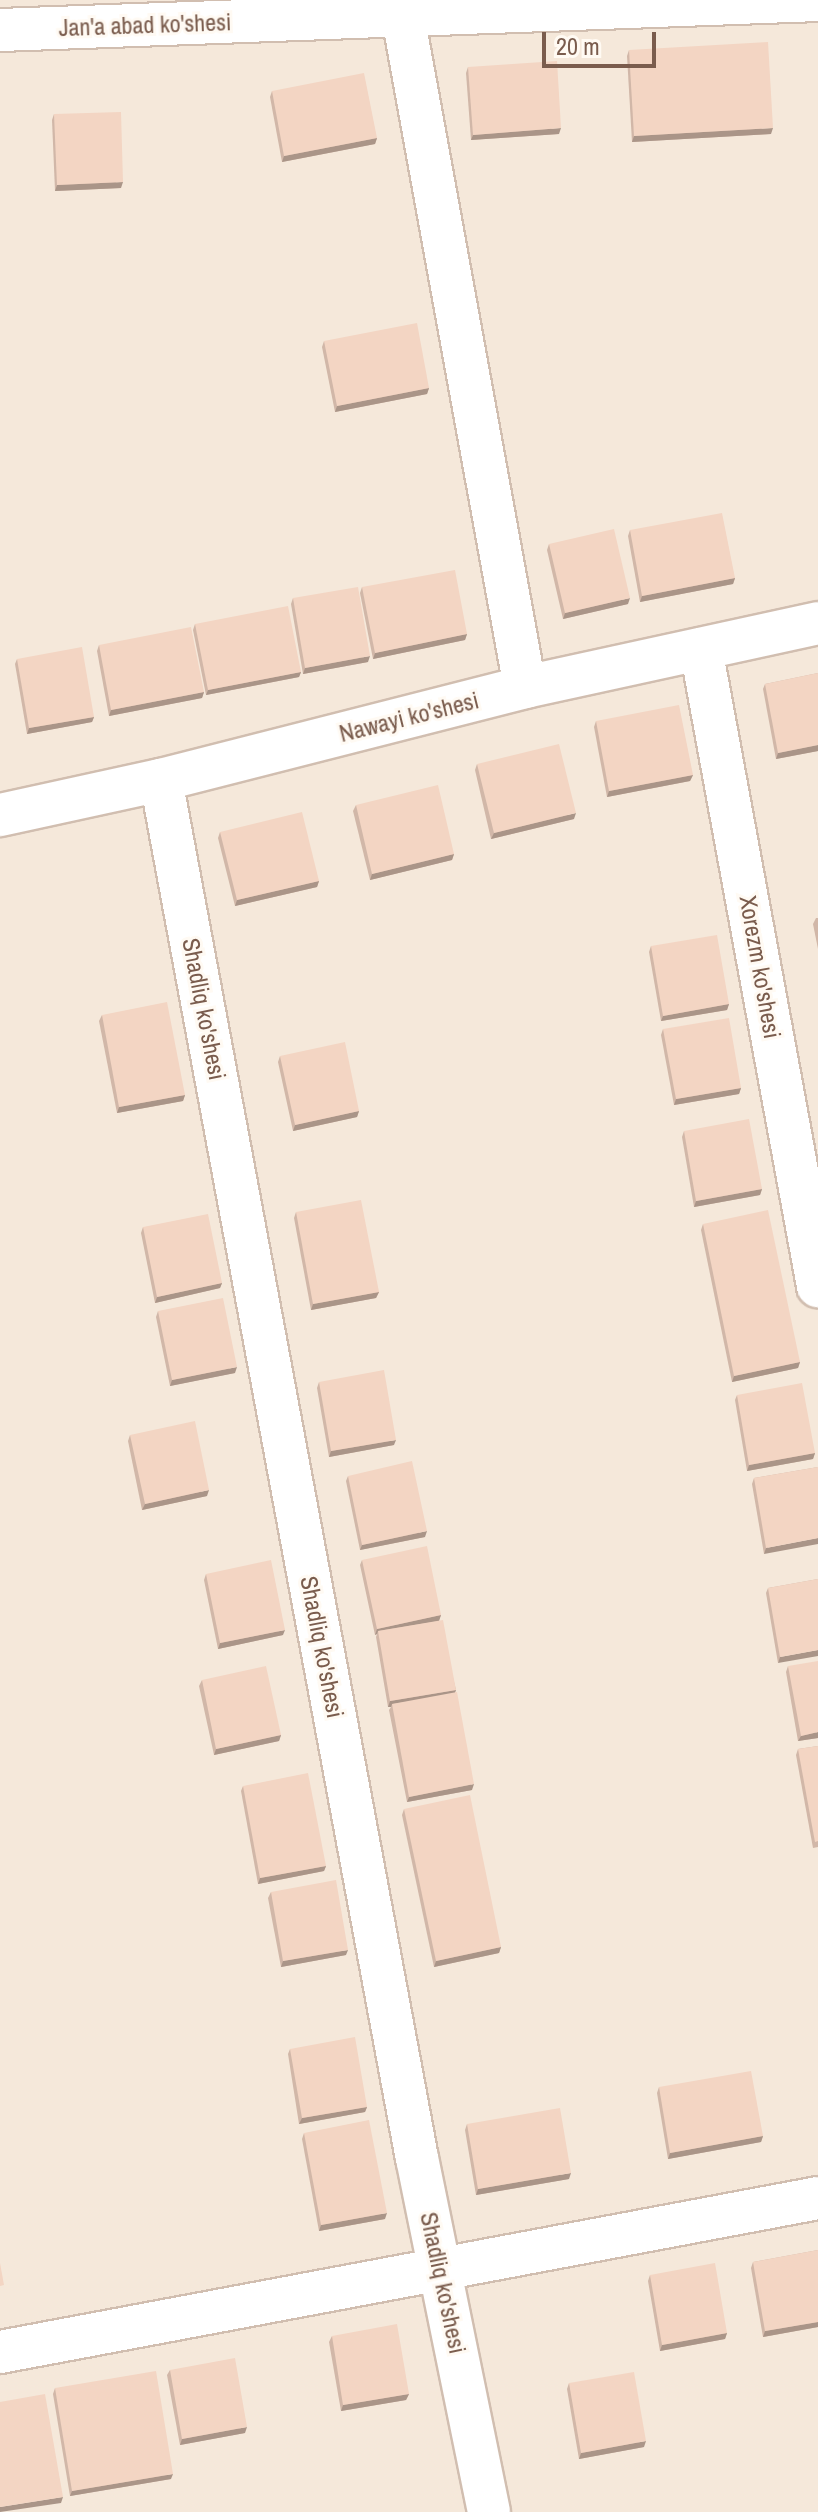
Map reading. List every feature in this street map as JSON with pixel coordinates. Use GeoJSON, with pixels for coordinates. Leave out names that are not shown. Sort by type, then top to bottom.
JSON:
{"type":"FeatureCollection","features":[{"type":"Feature","properties":{"kind":"street","name":"Jan'a abad ko'shesi"},"geometry":{"type":"LineString","coordinates":[[0,30],[401,8],[818,0]]}},
{"type":"Feature","properties":{"kind":"street"},"geometry":{"type":"LineString","coordinates":[[401,8],[525,687]]}},
{"type":"Feature","properties":{"kind":"street","name":"Nawayi ko'shesi"},"geometry":{"type":"LineString","coordinates":[[0,815],[161,780],[525,687],[818,623]]}},
{"type":"Feature","properties":{"kind":"street","name":"Xorezm ko'shesi"},"geometry":{"type":"LineString","coordinates":[[701,649],[818,1286]]}},
{"type":"Feature","properties":{"kind":"street","name":"Shadliq ko'shesi"},"geometry":{"type":"LineString","coordinates":[[161,780],[489,2512]]}},
{"type":"Feature","properties":{"kind":"street"},"geometry":{"type":"LineString","coordinates":[[0,2352],[440,2265],[818,2198]]}},
{"type":"Feature","properties":{"kind":"shaded area"},"geometry":{"type":"Polygon","coordinates":[[[0,0],[818,0],[818,2512],[0,2512],[0,0]]]}},
{"type":"Feature","properties":{"kind":"building"},"geometry":{"type":"Polygon","coordinates":[[[768,42],[773,128],[634,136],[629,50],[768,42]]]}},
{"type":"Feature","properties":{"kind":"building"},"geometry":{"type":"Polygon","coordinates":[[[557,61],[561,128],[473,135],[468,67],[557,61]]]}},
{"type":"Feature","properties":{"kind":"building"},"geometry":{"type":"Polygon","coordinates":[[[364,73],[377,138],[284,156],[272,91],[364,73]]]}},
{"type":"Feature","properties":{"kind":"building"},"geometry":{"type":"Polygon","coordinates":[[[121,112],[123,182],[57,185],[54,114],[121,112]]]}},
{"type":"Feature","properties":{"kind":"building"},"geometry":{"type":"Polygon","coordinates":[[[417,323],[429,388],[337,406],[324,341],[417,323]]]}},
{"type":"Feature","properties":{"kind":"building"},"geometry":{"type":"Polygon","coordinates":[[[722,513],[735,578],[642,596],[630,530],[722,513]]]}},
{"type":"Feature","properties":{"kind":"building"},"geometry":{"type":"Polygon","coordinates":[[[614,529],[630,598],[565,613],[549,544],[614,529]]]}},
{"type":"Feature","properties":{"kind":"building"},"geometry":{"type":"Polygon","coordinates":[[[455,570],[467,634],[375,653],[362,587],[455,570]]]}},
{"type":"Feature","properties":{"kind":"building"},"geometry":{"type":"Polygon","coordinates":[[[358,587],[370,656],[305,668],[293,598],[358,587]]]}},
{"type":"Feature","properties":{"kind":"building"},"geometry":{"type":"Polygon","coordinates":[[[288,606],[301,672],[208,690],[195,624],[288,606]]]}},
{"type":"Feature","properties":{"kind":"building"},"geometry":{"type":"Polygon","coordinates":[[[191,627],[204,692],[111,710],[99,645],[191,627]]]}},
{"type":"Feature","properties":{"kind":"building"},"geometry":{"type":"Polygon","coordinates":[[[82,647],[94,717],[29,728],[17,659],[82,647]]]}},
{"type":"Feature","properties":{"kind":"building"},"geometry":{"type":"Polygon","coordinates":[[[818,673],[818,745],[778,753],[765,684],[818,673]]]}},
{"type":"Feature","properties":{"kind":"building"},"geometry":{"type":"Polygon","coordinates":[[[679,705],[693,775],[609,791],[596,721],[679,705]]]}},
{"type":"Feature","properties":{"kind":"building"},"geometry":{"type":"Polygon","coordinates":[[[559,744],[576,813],[494,833],[477,764],[559,744]]]}},
{"type":"Feature","properties":{"kind":"building"},"geometry":{"type":"Polygon","coordinates":[[[438,785],[454,854],[372,874],[356,805],[438,785]]]}},
{"type":"Feature","properties":{"kind":"building"},"geometry":{"type":"Polygon","coordinates":[[[302,812],[319,881],[237,900],[220,832],[302,812]]]}},
{"type":"Feature","properties":{"kind":"building"},"geometry":{"type":"Polygon","coordinates":[[[717,935],[729,1004],[663,1016],[651,946],[717,935]]]}},
{"type":"Feature","properties":{"kind":"building"},"geometry":{"type":"Polygon","coordinates":[[[167,1002],[185,1095],[119,1107],[102,1015],[167,1002]]]}},
{"type":"Feature","properties":{"kind":"building"},"geometry":{"type":"Polygon","coordinates":[[[729,1018],[741,1088],[676,1099],[663,1029],[729,1018]]]}},
{"type":"Feature","properties":{"kind":"building"},"geometry":{"type":"Polygon","coordinates":[[[345,1042],[359,1111],[295,1125],[280,1056],[345,1042]]]}},
{"type":"Feature","properties":{"kind":"building"},"geometry":{"type":"Polygon","coordinates":[[[749,1119],[762,1189],[696,1201],[684,1131],[749,1119]]]}},
{"type":"Feature","properties":{"kind":"building"},"geometry":{"type":"Polygon","coordinates":[[[361,1200],[379,1292],[313,1304],[296,1212],[361,1200]]]}},
{"type":"Feature","properties":{"kind":"building"},"geometry":{"type":"Polygon","coordinates":[[[768,1210],[800,1362],[734,1376],[703,1224],[768,1210]]]}},
{"type":"Feature","properties":{"kind":"building"},"geometry":{"type":"Polygon","coordinates":[[[208,1214],[222,1283],[157,1297],[143,1227],[208,1214]]]}},
{"type":"Feature","properties":{"kind":"building"},"geometry":{"type":"Polygon","coordinates":[[[223,1298],[237,1367],[172,1380],[158,1311],[223,1298]]]}},
{"type":"Feature","properties":{"kind":"building"},"geometry":{"type":"Polygon","coordinates":[[[384,1370],[396,1440],[331,1451],[319,1382],[384,1370]]]}},
{"type":"Feature","properties":{"kind":"building"},"geometry":{"type":"Polygon","coordinates":[[[802,1383],[815,1453],[749,1465],[737,1395],[802,1383]]]}},
{"type":"Feature","properties":{"kind":"building"},"geometry":{"type":"Polygon","coordinates":[[[195,1421],[209,1490],[145,1504],[130,1435],[195,1421]]]}},
{"type":"Feature","properties":{"kind":"building"},"geometry":{"type":"Polygon","coordinates":[[[412,1461],[427,1531],[362,1545],[348,1476],[412,1461]]]}},
{"type":"Feature","properties":{"kind":"building"},"geometry":{"type":"Polygon","coordinates":[[[818,1467],[818,1538],[766,1548],[754,1478],[818,1467]]]}},
{"type":"Feature","properties":{"kind":"building"},"geometry":{"type":"Polygon","coordinates":[[[427,1546],[441,1615],[377,1629],[362,1560],[427,1546]]]}},
{"type":"Feature","properties":{"kind":"building"},"geometry":{"type":"Polygon","coordinates":[[[271,1560],[285,1630],[220,1643],[206,1574],[271,1560]]]}},
{"type":"Feature","properties":{"kind":"building"},"geometry":{"type":"Polygon","coordinates":[[[818,1579],[818,1650],[780,1657],[768,1588],[818,1579]]]}},
{"type":"Feature","properties":{"kind":"building"},"geometry":{"type":"Polygon","coordinates":[[[443,1620],[456,1690],[390,1701],[378,1631],[443,1620]]]}},
{"type":"Feature","properties":{"kind":"building"},"geometry":{"type":"Polygon","coordinates":[[[818,1661],[818,1732],[801,1736],[788,1666],[818,1661]]]}},
{"type":"Feature","properties":{"kind":"building"},"geometry":{"type":"Polygon","coordinates":[[[266,1666],[281,1735],[216,1749],[202,1680],[266,1666]]]}},
{"type":"Feature","properties":{"kind":"building"},"geometry":{"type":"Polygon","coordinates":[[[457,1692],[474,1784],[409,1797],[392,1704],[457,1692]]]}},
{"type":"Feature","properties":{"kind":"building"},"geometry":{"type":"Polygon","coordinates":[[[818,1746],[818,1841],[815,1842],[798,1749],[818,1746]]]}},
{"type":"Feature","properties":{"kind":"building"},"geometry":{"type":"Polygon","coordinates":[[[308,1773],[326,1866],[260,1878],[243,1786],[308,1773]]]}},
{"type":"Feature","properties":{"kind":"building"},"geometry":{"type":"Polygon","coordinates":[[[470,1795],[501,1947],[436,1961],[404,1809],[470,1795]]]}},
{"type":"Feature","properties":{"kind":"building"},"geometry":{"type":"Polygon","coordinates":[[[336,1880],[348,1950],[283,1961],[271,1892],[336,1880]]]}},
{"type":"Feature","properties":{"kind":"building"},"geometry":{"type":"Polygon","coordinates":[[[355,2037],[367,2107],[302,2118],[290,2049],[355,2037]]]}},
{"type":"Feature","properties":{"kind":"building"},"geometry":{"type":"Polygon","coordinates":[[[751,2071],[763,2136],[670,2153],[659,2087],[751,2071]]]}},
{"type":"Feature","properties":{"kind":"building"},"geometry":{"type":"Polygon","coordinates":[[[560,2108],[571,2173],[478,2189],[467,2124],[560,2108]]]}},
{"type":"Feature","properties":{"kind":"building"},"geometry":{"type":"Polygon","coordinates":[[[369,2120],[387,2213],[321,2225],[304,2133],[369,2120]]]}},
{"type":"Feature","properties":{"kind":"building"},"geometry":{"type":"Polygon","coordinates":[[[818,2250],[818,2322],[765,2331],[753,2262],[818,2250]]]}},
{"type":"Feature","properties":{"kind":"building"},"geometry":{"type":"Polygon","coordinates":[[[0,2263],[4,2285],[0,2286],[0,2263]]]}},
{"type":"Feature","properties":{"kind":"building"},"geometry":{"type":"Polygon","coordinates":[[[715,2263],[727,2333],[662,2345],[650,2275],[715,2263]]]}},
{"type":"Feature","properties":{"kind":"building"},"geometry":{"type":"Polygon","coordinates":[[[397,2324],[409,2394],[343,2405],[332,2336],[397,2324]]]}},
{"type":"Feature","properties":{"kind":"building"},"geometry":{"type":"Polygon","coordinates":[[[235,2358],[247,2427],[182,2439],[170,2370],[235,2358]]]}},
{"type":"Feature","properties":{"kind":"building"},"geometry":{"type":"Polygon","coordinates":[[[156,2371],[173,2474],[72,2491],[55,2388],[156,2371]]]}},
{"type":"Feature","properties":{"kind":"building"},"geometry":{"type":"Polygon","coordinates":[[[634,2372],[646,2441],[581,2453],[569,2383],[634,2372]]]}},
{"type":"Feature","properties":{"kind":"building"},"geometry":{"type":"Polygon","coordinates":[[[45,2394],[63,2497],[0,2507],[0,2402],[45,2394]]]}}]}
